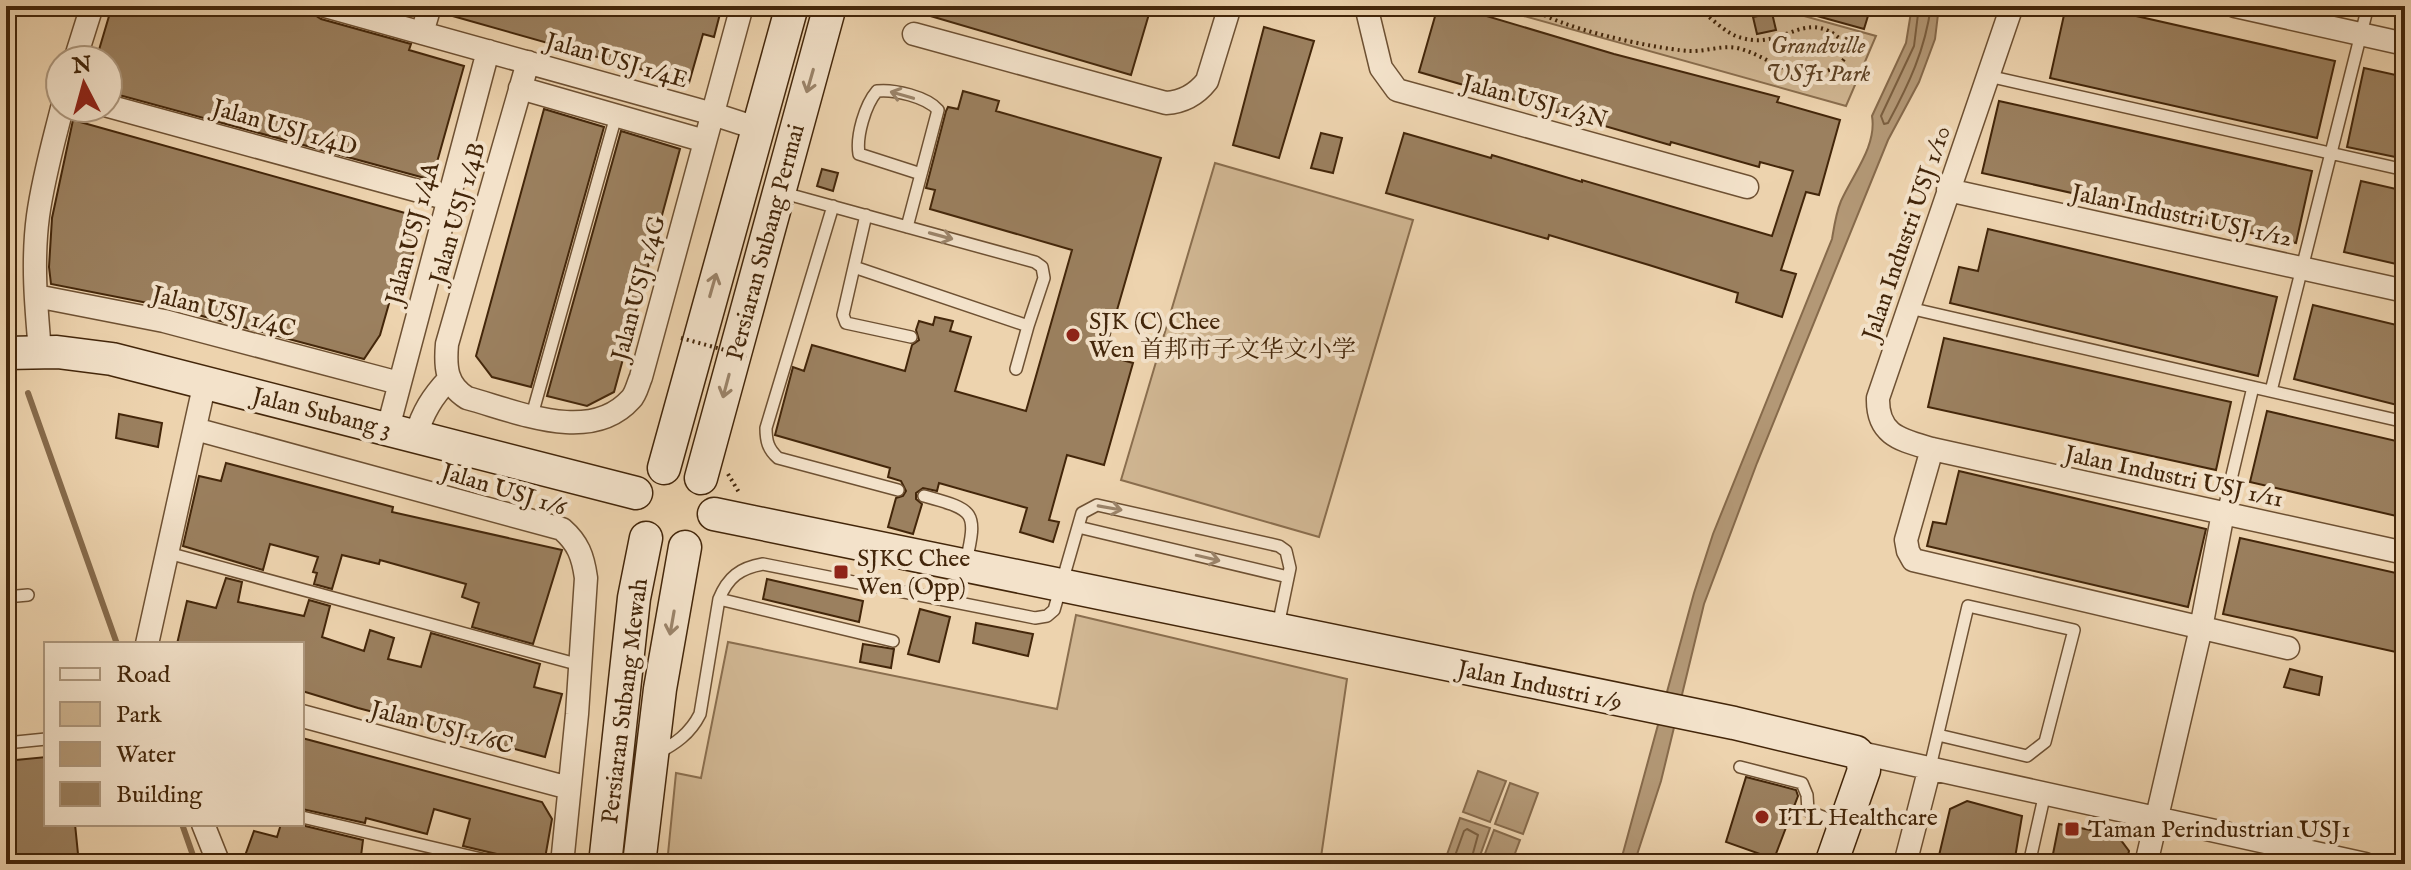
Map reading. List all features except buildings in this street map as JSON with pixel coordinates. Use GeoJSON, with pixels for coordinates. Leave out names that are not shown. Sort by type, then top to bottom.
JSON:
{"type":"FeatureCollection","features":[{"type":"Feature","properties":{"kind":"street"},"geometry":{"type":"LineString","coordinates":[[80,44],[92,6]]}},
{"type":"Feature","properties":{"kind":"street","name":"Jalan USJ 1/4E"},"geometry":{"type":"LineString","coordinates":[[325,6],[756,128]]}},
{"type":"Feature","properties":{"kind":"street"},"geometry":{"type":"LineString","coordinates":[[422,33],[430,6]]}},
{"type":"Feature","properties":{"kind":"street","name":"Jalan USJ 1/4G"},"geometry":{"type":"LineString","coordinates":[[532,415],[579,425],[617,411],[633,398],[742,6]]}},
{"type":"Feature","properties":{"kind":"street","name":"Persiaran Subang Permai"},"geometry":{"type":"LineString","coordinates":[[664,468],[792,6]]}},
{"type":"Feature","properties":{"kind":"street","name":"Persiaran Subang Permai"},"geometry":{"type":"LineString","coordinates":[[713,470],[779,191],[830,6]]}},
{"type":"Feature","properties":{"kind":"street"},"geometry":{"type":"LineString","coordinates":[[914,34],[1166,103],[1177,102],[1200,90],[1207,81],[1230,6]]}},
{"type":"Feature","properties":{"kind":"street","name":"Jalan USJ 1/3N"},"geometry":{"type":"LineString","coordinates":[[1366,6],[1381,68],[1397,90],[1747,187]]}},
{"type":"Feature","properties":{"kind":"street","name":"Jalan Industri USJ 1/10"},"geometry":{"type":"LineString","coordinates":[[1932,449],[1900,439],[1882,423],[1878,398],[2012,6]]}},
{"type":"Feature","properties":{"kind":"street"},"geometry":{"type":"LineString","coordinates":[[2235,6],[2405,44]]}},
{"type":"Feature","properties":{"kind":"street","name":"Jalan USJ 1/4A"},"geometry":{"type":"LineString","coordinates":[[402,432],[399,383],[488,51]]}},
{"type":"Feature","properties":{"kind":"street","name":"Jalan USJ 1/4B"},"geometry":{"type":"LineString","coordinates":[[449,379],[447,344],[528,62]]}},
{"type":"Feature","properties":{"kind":"street"},"geometry":{"type":"LineString","coordinates":[[520,88],[705,141]]}},
{"type":"Feature","properties":{"kind":"street","name":"Jalan USJ 1/4D"},"geometry":{"type":"LineString","coordinates":[[124,110],[448,199]]}},
{"type":"Feature","properties":{"kind":"street"},"geometry":{"type":"LineString","coordinates":[[40,351],[36,296],[38,218],[58,124]]}},
{"type":"Feature","properties":{"kind":"street","name":"Jalan Industri USJ 1/12"},"geometry":{"type":"LineString","coordinates":[[1948,190],[2405,291]]}},
{"type":"Feature","properties":{"kind":"street","name":"Jalan USJ 1/4C"},"geometry":{"type":"LineString","coordinates":[[36,296],[205,331],[399,383]]}},
{"type":"Feature","properties":{"kind":"street","name":"Jalan Subang 3"},"geometry":{"type":"LineString","coordinates":[[6,353],[40,351],[112,359],[636,493]]}},
{"type":"Feature","properties":{"kind":"street"},"geometry":{"type":"LineString","coordinates":[[402,432],[422,415],[432,396],[449,379],[455,391],[467,398],[532,415]]}},
{"type":"Feature","properties":{"kind":"street"},"geometry":{"type":"LineString","coordinates":[[147,642],[205,382]]}},
{"type":"Feature","properties":{"kind":"street","name":"Jalan USJ 1/6"},"geometry":{"type":"LineString","coordinates":[[195,429],[562,529],[575,540],[584,559],[586,578],[562,864]]}},
{"type":"Feature","properties":{"kind":"street"},"geometry":{"type":"LineString","coordinates":[[1932,449],[1906,540],[1913,560],[2288,648]]}},
{"type":"Feature","properties":{"kind":"street","name":"Jalan Industri USJ 1/11"},"geometry":{"type":"LineString","coordinates":[[1932,449],[2405,553]]}},
{"type":"Feature","properties":{"kind":"street"},"geometry":{"type":"LineString","coordinates":[[664,468],[713,470],[714,514],[705,534],[685,547],[664,548],[646,538],[633,517],[632,505],[636,493],[647,477],[664,468]]}},
{"type":"Feature","properties":{"kind":"street"},"geometry":{"type":"LineString","coordinates":[[2146,864],[2201,628],[2223,513]]}},
{"type":"Feature","properties":{"kind":"street","name":"Jalan Industri 1/9"},"geometry":{"type":"LineString","coordinates":[[714,514],[1930,767],[2156,817],[2284,855],[2365,864]]}},
{"type":"Feature","properties":{"kind":"street","name":"Persiaran Subang Mewah"},"geometry":{"type":"LineString","coordinates":[[605,864],[634,598],[646,538]]}},
{"type":"Feature","properties":{"kind":"street","name":"Persiaran Subang Mewah"},"geometry":{"type":"LineString","coordinates":[[639,864],[660,689],[685,547]]}},
{"type":"Feature","properties":{"kind":"street","name":"Jalan USJ 1/6C"},"geometry":{"type":"LineString","coordinates":[[304,717],[569,788]]}},
{"type":"Feature","properties":{"kind":"street"},"geometry":{"type":"LineString","coordinates":[[1831,864],[1864,770],[1862,759],[1856,752]]}},
{"type":"Feature","properties":{"kind":"street"},"geometry":{"type":"LineString","coordinates":[[1905,864],[1930,767]]}},
{"type":"Feature","properties":{"kind":"street"},"geometry":{"type":"LineString","coordinates":[[204,826],[219,864]]}},
{"type":"Feature","properties":{"kind":"lane"},"geometry":{"type":"LineString","coordinates":[[2271,391],[2368,6]]}},
{"type":"Feature","properties":{"kind":"lane"},"geometry":{"type":"LineString","coordinates":[[1987,75],[2405,170]]}},
{"type":"Feature","properties":{"kind":"lane"},"geometry":{"type":"LineString","coordinates":[[907,227],[938,110],[932,103],[886,90],[877,91],[869,99],[857,146],[859,154],[921,174]]}},
{"type":"Feature","properties":{"kind":"lane"},"geometry":{"type":"LineString","coordinates":[[532,415],[616,116]]}},
{"type":"Feature","properties":{"kind":"lane"},"geometry":{"type":"LineString","coordinates":[[779,191],[1035,262],[1042,267],[1044,278],[1016,369]]}},
{"type":"Feature","properties":{"kind":"lane"},"geometry":{"type":"LineString","coordinates":[[833,206],[766,428],[766,439],[770,450],[778,458],[898,490]]}},
{"type":"Feature","properties":{"kind":"lane"},"geometry":{"type":"LineString","coordinates":[[866,215],[843,315],[846,323],[911,337]]}},
{"type":"Feature","properties":{"kind":"lane"},"geometry":{"type":"LineString","coordinates":[[854,267],[1028,326]]}},
{"type":"Feature","properties":{"kind":"lane"},"geometry":{"type":"LineString","coordinates":[[1909,308],[2405,422]]}},
{"type":"Feature","properties":{"kind":"lane"},"geometry":{"type":"LineString","coordinates":[[2223,513],[2253,387]]}},
{"type":"Feature","properties":{"kind":"lane"},"geometry":{"type":"LineString","coordinates":[[924,496],[960,506],[967,512],[973,523],[965,567]]}},
{"type":"Feature","properties":{"kind":"lane"},"geometry":{"type":"LineString","coordinates":[[652,757],[683,737],[694,727],[700,714],[719,599],[725,585],[734,574],[763,564],[1035,618],[1047,616],[1054,610],[1082,513],[1097,505],[1279,546],[1286,551],[1290,568],[1277,629]]}},
{"type":"Feature","properties":{"kind":"lane"},"geometry":{"type":"LineString","coordinates":[[1078,527],[1288,577]]}},
{"type":"Feature","properties":{"kind":"lane"},"geometry":{"type":"LineString","coordinates":[[168,553],[580,665]]}},
{"type":"Feature","properties":{"kind":"lane"},"geometry":{"type":"LineString","coordinates":[[6,597],[28,595]]}},
{"type":"Feature","properties":{"kind":"lane"},"geometry":{"type":"LineString","coordinates":[[719,599],[893,641]]}},
{"type":"Feature","properties":{"kind":"lane"},"geometry":{"type":"LineString","coordinates":[[1930,767],[1968,606],[2074,630],[2045,742],[2027,756],[1938,735]]}},
{"type":"Feature","properties":{"kind":"lane"},"geometry":{"type":"LineString","coordinates":[[6,743],[44,739]]}},
{"type":"Feature","properties":{"kind":"lane"},"geometry":{"type":"LineString","coordinates":[[1740,767],[1802,783],[1808,811],[1844,825]]}},
{"type":"Feature","properties":{"kind":"lane"},"geometry":{"type":"LineString","coordinates":[[2029,864],[2045,792]]}},
{"type":"Feature","properties":{"kind":"lane"},"geometry":{"type":"LineString","coordinates":[[304,817],[503,864]]}},
{"type":"Feature","properties":{"kind":"path"},"geometry":{"type":"LineString","coordinates":[[1529,6],[1570,25],[1661,46],[1690,51],[1736,48],[1753,53],[1790,73],[1816,73],[1833,69],[1844,63],[1850,49],[1836,31],[1812,25],[1768,39],[1742,38],[1730,33],[1695,6]]}},
{"type":"Feature","properties":{"kind":"path"},"geometry":{"type":"LineString","coordinates":[[681,338],[750,357]]}},
{"type":"Feature","properties":{"kind":"path"},"geometry":{"type":"LineString","coordinates":[[713,470],[727,472],[745,501],[763,512],[761,524]]}},
{"type":"Feature","properties":{"kind":"green space","name":"Grandville USJ1 Park"},"geometry":{"type":"Polygon","coordinates":[[[1488,6],[1768,6],[1876,36],[1846,106],[1488,6]]]}},
{"type":"Feature","properties":{"kind":"green space"},"geometry":{"type":"Polygon","coordinates":[[[1215,163],[1413,220],[1319,537],[1121,480],[1215,163]]]}},
{"type":"Feature","properties":{"kind":"green space"},"geometry":{"type":"Polygon","coordinates":[[[1076,615],[1347,679],[1320,864],[667,864],[676,773],[701,778],[728,642],[1057,709],[1076,615]]]}},
{"type":"Feature","properties":{"kind":"water"},"geometry":{"type":"Polygon","coordinates":[[[1912,6],[1939,6],[1935,39],[1919,82],[1888,140],[1757,463],[1704,604],[1661,781],[1634,864],[1620,864],[1713,534],[1832,239],[1841,201],[1868,149],[1872,116],[1906,43],[1912,6]]]}},
{"type":"Feature","properties":{"kind":"water"},"geometry":{"type":"Polygon","coordinates":[[[1478,771],[1506,781],[1490,822],[1463,812],[1478,771]]]}},
{"type":"Feature","properties":{"kind":"water"},"geometry":{"type":"Polygon","coordinates":[[[1510,783],[1538,793],[1523,834],[1495,824],[1510,783]]]}},
{"type":"Feature","properties":{"kind":"water"},"geometry":{"type":"Polygon","coordinates":[[[1460,818],[1490,828],[1477,864],[1444,863],[1460,818]]]}},
{"type":"Feature","properties":{"kind":"water"},"geometry":{"type":"Polygon","coordinates":[[[1494,830],[1520,840],[1511,864],[1481,864],[1494,830]]]}},
{"type":"Feature","properties":{"kind":"waterway"},"geometry":{"type":"LineString","coordinates":[[28,393],[116,642]]}},
{"type":"Feature","properties":{"kind":"waterway"},"geometry":{"type":"LineString","coordinates":[[183,826],[196,864]]}},
{"type":"Feature","properties":{"kind":"place","name":"SJK (C) Chee Wen 首邦市子文华文小学"},"geometry":{"type":"Point","coordinates":[1073,335]}},
{"type":"Feature","properties":{"kind":"place","name":"SJKC Chee Wen (Opp)"},"geometry":{"type":"Point","coordinates":[841,572]}},
{"type":"Feature","properties":{"kind":"place","name":"ITL Healthcare"},"geometry":{"type":"Point","coordinates":[1762,817]}},
{"type":"Feature","properties":{"kind":"place","name":"Taman Perindustrian USJ1"},"geometry":{"type":"Point","coordinates":[2072,829]}}]}
